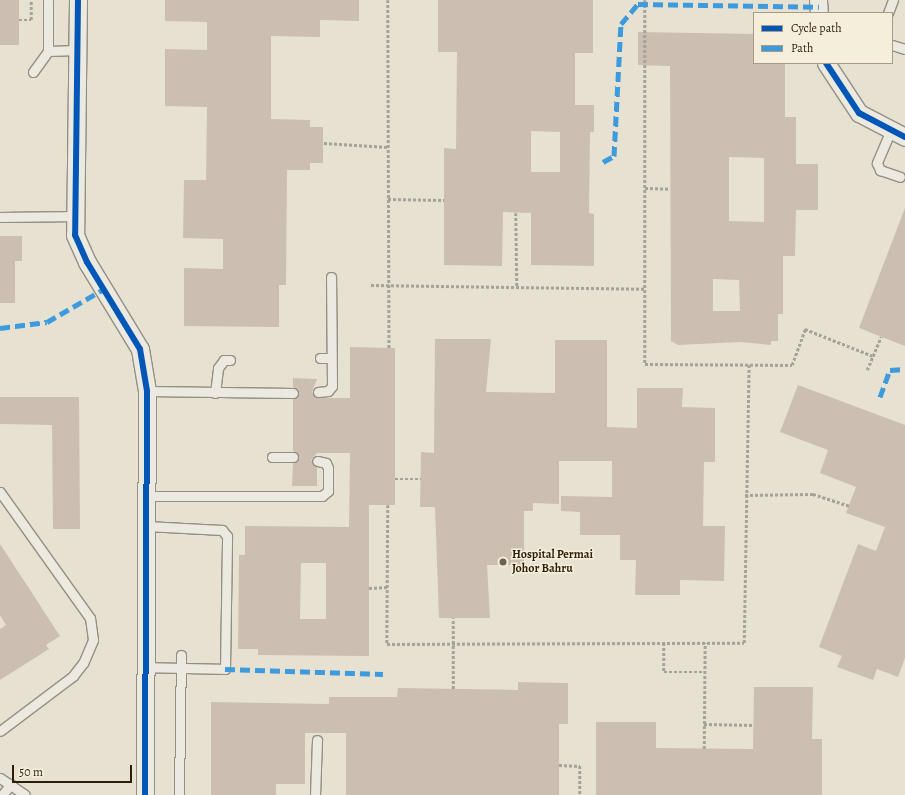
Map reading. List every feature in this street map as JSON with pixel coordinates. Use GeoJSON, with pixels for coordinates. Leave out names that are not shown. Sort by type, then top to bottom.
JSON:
{"type":"FeatureCollection","features":[{"type":"Feature","properties":{"kind":"street"},"geometry":{"type":"LineString","coordinates":[[78,0],[75,235],[87,262],[140,349],[147,391],[144,667],[146,795]]}},
{"type":"Feature","properties":{"kind":"street"},"geometry":{"type":"LineString","coordinates":[[818,0],[820,12]]}},
{"type":"Feature","properties":{"kind":"street"},"geometry":{"type":"LineString","coordinates":[[827,64],[859,113],[898,134]]}},
{"type":"Feature","properties":{"kind":"lane"},"geometry":{"type":"LineString","coordinates":[[33,72],[48,51],[48,0]]}},
{"type":"Feature","properties":{"kind":"lane"},"geometry":{"type":"LineString","coordinates":[[888,12],[893,0]]}},
{"type":"Feature","properties":{"kind":"lane"},"geometry":{"type":"LineString","coordinates":[[893,45],[905,49]]}},
{"type":"Feature","properties":{"kind":"lane"},"geometry":{"type":"LineString","coordinates":[[48,51],[77,50]]}},
{"type":"Feature","properties":{"kind":"lane"},"geometry":{"type":"LineString","coordinates":[[898,134],[877,163],[880,170],[900,177]]}},
{"type":"Feature","properties":{"kind":"lane"},"geometry":{"type":"LineString","coordinates":[[0,217],[75,216]]}},
{"type":"Feature","properties":{"kind":"lane"},"geometry":{"type":"LineString","coordinates":[[318,392],[328,391],[332,386],[331,277]]}},
{"type":"Feature","properties":{"kind":"lane"},"geometry":{"type":"LineString","coordinates":[[320,358],[332,358]]}},
{"type":"Feature","properties":{"kind":"lane"},"geometry":{"type":"LineString","coordinates":[[215,392],[218,368],[224,360],[230,360]]}},
{"type":"Feature","properties":{"kind":"lane"},"geometry":{"type":"LineString","coordinates":[[147,391],[293,393]]}},
{"type":"Feature","properties":{"kind":"lane"},"geometry":{"type":"LineString","coordinates":[[272,457],[293,457]]}},
{"type":"Feature","properties":{"kind":"lane"},"geometry":{"type":"LineString","coordinates":[[146,496],[322,496],[328,491],[328,468],[326,463],[317,461]]}},
{"type":"Feature","properties":{"kind":"lane"},"geometry":{"type":"LineString","coordinates":[[0,492],[90,618],[93,640],[83,663],[72,676],[0,731]]}},
{"type":"Feature","properties":{"kind":"lane"},"geometry":{"type":"LineString","coordinates":[[144,667],[225,669],[227,536],[222,530],[181,533],[146,526]]}},
{"type":"Feature","properties":{"kind":"lane"},"geometry":{"type":"LineString","coordinates":[[181,655],[181,794]]}},
{"type":"Feature","properties":{"kind":"lane"},"geometry":{"type":"LineString","coordinates":[[315,795],[317,740]]}},
{"type":"Feature","properties":{"kind":"lane"},"geometry":{"type":"LineString","coordinates":[[0,778],[11,784],[24,795]]}},
{"type":"Feature","properties":{"kind":"lane"},"geometry":{"type":"LineString","coordinates":[[2,795],[11,784]]}},
{"type":"Feature","properties":{"kind":"path"},"geometry":{"type":"LineString","coordinates":[[19,20],[31,20],[31,0]]}},
{"type":"Feature","properties":{"kind":"path"},"geometry":{"type":"LineString","coordinates":[[388,0],[388,348]]}},
{"type":"Feature","properties":{"kind":"path"},"geometry":{"type":"LineString","coordinates":[[644,0],[646,289],[645,364],[792,365],[805,329],[873,356]]}},
{"type":"Feature","properties":{"kind":"path"},"geometry":{"type":"LineString","coordinates":[[324,143],[388,147]]}},
{"type":"Feature","properties":{"kind":"path"},"geometry":{"type":"LineString","coordinates":[[645,188],[670,189]]}},
{"type":"Feature","properties":{"kind":"path"},"geometry":{"type":"LineString","coordinates":[[388,199],[444,200]]}},
{"type":"Feature","properties":{"kind":"path"},"geometry":{"type":"LineString","coordinates":[[516,213],[517,287]]}},
{"type":"Feature","properties":{"kind":"path"},"geometry":{"type":"LineString","coordinates":[[371,285],[646,289]]}},
{"type":"Feature","properties":{"kind":"path"},"geometry":{"type":"LineString","coordinates":[[867,370],[881,337]]}},
{"type":"Feature","properties":{"kind":"path"},"geometry":{"type":"LineString","coordinates":[[388,505],[388,644],[744,643],[745,495],[749,365]]}},
{"type":"Feature","properties":{"kind":"path"},"geometry":{"type":"LineString","coordinates":[[395,479],[421,479]]}},
{"type":"Feature","properties":{"kind":"path"},"geometry":{"type":"LineString","coordinates":[[745,495],[813,494],[848,506]]}},
{"type":"Feature","properties":{"kind":"path"},"geometry":{"type":"LineString","coordinates":[[369,588],[388,587]]}},
{"type":"Feature","properties":{"kind":"path"},"geometry":{"type":"LineString","coordinates":[[453,618],[453,689]]}},
{"type":"Feature","properties":{"kind":"path"},"geometry":{"type":"LineString","coordinates":[[664,643],[664,672],[704,672]]}},
{"type":"Feature","properties":{"kind":"path"},"geometry":{"type":"LineString","coordinates":[[704,749],[705,644]]}},
{"type":"Feature","properties":{"kind":"path"},"geometry":{"type":"LineString","coordinates":[[704,724],[754,725]]}},
{"type":"Feature","properties":{"kind":"path"},"geometry":{"type":"LineString","coordinates":[[559,765],[580,766],[580,795]]}},
{"type":"Feature","properties":{"kind":"building"},"geometry":{"type":"Polygon","coordinates":[[[0,0],[19,0],[19,45],[0,45],[0,0]]]}},
{"type":"Feature","properties":{"kind":"building"},"geometry":{"type":"Polygon","coordinates":[[[165,0],[359,0],[359,21],[320,20],[320,37],[271,36],[271,119],[310,120],[310,127],[323,127],[323,163],[310,163],[310,170],[287,170],[286,285],[279,285],[279,327],[184,326],[184,268],[223,269],[223,239],[183,238],[184,180],[206,180],[207,107],[165,106],[165,49],[207,50],[207,22],[165,21],[165,0]]]}},
{"type":"Feature","properties":{"kind":"building"},"geometry":{"type":"Polygon","coordinates":[[[438,0],[593,0],[593,53],[575,53],[575,105],[594,105],[594,132],[590,132],[589,213],[594,214],[594,266],[531,265],[531,213],[503,212],[502,266],[444,265],[444,148],[456,149],[457,52],[438,52],[438,0]],[[531,131],[531,172],[560,172],[560,132],[531,131]]]}},
{"type":"Feature","properties":{"kind":"building"},"geometry":{"type":"Polygon","coordinates":[[[638,32],[753,34],[753,64],[785,64],[785,117],[796,117],[796,164],[818,164],[818,210],[796,210],[795,256],[783,256],[783,314],[778,314],[778,341],[771,341],[771,345],[740,342],[678,345],[671,341],[670,66],[638,65],[638,32]],[[729,157],[729,221],[764,222],[764,158],[729,157]],[[713,279],[713,311],[740,311],[739,280],[713,279]]]}},
{"type":"Feature","properties":{"kind":"building"},"geometry":{"type":"Polygon","coordinates":[[[905,208],[905,346],[859,328],[905,208]]]}},
{"type":"Feature","properties":{"kind":"building"},"geometry":{"type":"Polygon","coordinates":[[[0,236],[22,236],[22,261],[15,261],[15,303],[0,303],[0,236]]]}},
{"type":"Feature","properties":{"kind":"building"},"geometry":{"type":"Polygon","coordinates":[[[435,339],[491,339],[486,392],[555,393],[555,340],[607,340],[607,427],[637,428],[637,388],[683,388],[682,407],[715,408],[715,462],[704,462],[703,526],[725,526],[724,581],[680,580],[680,595],[635,595],[636,560],[620,560],[620,535],[580,535],[580,512],[561,511],[561,496],[612,497],[612,461],[559,461],[559,504],[533,503],[533,511],[524,511],[524,565],[487,565],[490,618],[439,618],[435,507],[420,507],[421,452],[434,453],[435,339]]]}},
{"type":"Feature","properties":{"kind":"building"},"geometry":{"type":"Polygon","coordinates":[[[350,347],[395,348],[395,505],[369,505],[369,656],[258,655],[258,649],[238,649],[239,555],[245,555],[245,526],[349,527],[350,453],[317,453],[311,460],[317,467],[317,486],[292,486],[293,463],[299,457],[293,451],[293,399],[299,393],[293,387],[293,378],[317,379],[312,392],[318,398],[350,398],[350,347]],[[301,563],[300,619],[326,619],[326,563],[301,563]]]}},
{"type":"Feature","properties":{"kind":"building"},"geometry":{"type":"Polygon","coordinates":[[[798,385],[905,425],[905,658],[898,677],[877,669],[873,680],[837,667],[842,656],[819,647],[858,544],[876,551],[885,527],[846,513],[856,487],[820,473],[828,450],[780,432],[798,385]]]}},
{"type":"Feature","properties":{"kind":"building"},"geometry":{"type":"Polygon","coordinates":[[[0,397],[79,397],[80,529],[53,529],[52,425],[0,424],[0,397]]]}},
{"type":"Feature","properties":{"kind":"building"},"geometry":{"type":"Polygon","coordinates":[[[0,544],[60,636],[46,645],[49,649],[0,680],[0,629],[6,625],[0,615],[0,544]]]}},
{"type":"Feature","properties":{"kind":"building"},"geometry":{"type":"Polygon","coordinates":[[[518,682],[568,683],[568,724],[559,724],[559,795],[346,795],[346,733],[305,733],[305,784],[276,784],[276,795],[211,795],[211,702],[329,704],[329,697],[397,697],[398,688],[518,690],[518,682]]]}},
{"type":"Feature","properties":{"kind":"building"},"geometry":{"type":"Polygon","coordinates":[[[754,687],[813,687],[812,739],[822,739],[822,795],[596,795],[596,722],[656,722],[656,748],[753,749],[754,687]]]}},
{"type":"Feature","properties":{"kind":"marked path"},"geometry":{"type":"LineString","coordinates":[[603,162],[614,156],[621,24],[638,4],[819,7]]}},
{"type":"Feature","properties":{"kind":"marked path"},"geometry":{"type":"LineString","coordinates":[[0,328],[47,322],[104,289]]}},
{"type":"Feature","properties":{"kind":"marked path"},"geometry":{"type":"LineString","coordinates":[[880,397],[890,370],[905,369]]}},
{"type":"Feature","properties":{"kind":"marked path"},"geometry":{"type":"LineString","coordinates":[[225,669],[383,674]]}},
{"type":"Feature","properties":{"kind":"cycle path"},"geometry":{"type":"LineString","coordinates":[[78,0],[75,235],[87,262],[140,349],[147,391],[145,795]]}},
{"type":"Feature","properties":{"kind":"cycle path"},"geometry":{"type":"LineString","coordinates":[[827,64],[859,113],[905,137]]}},
{"type":"Feature","properties":{"kind":"place","name":"Hospital Permai Johor Bahru"},"geometry":{"type":"Point","coordinates":[503,562]}}]}
